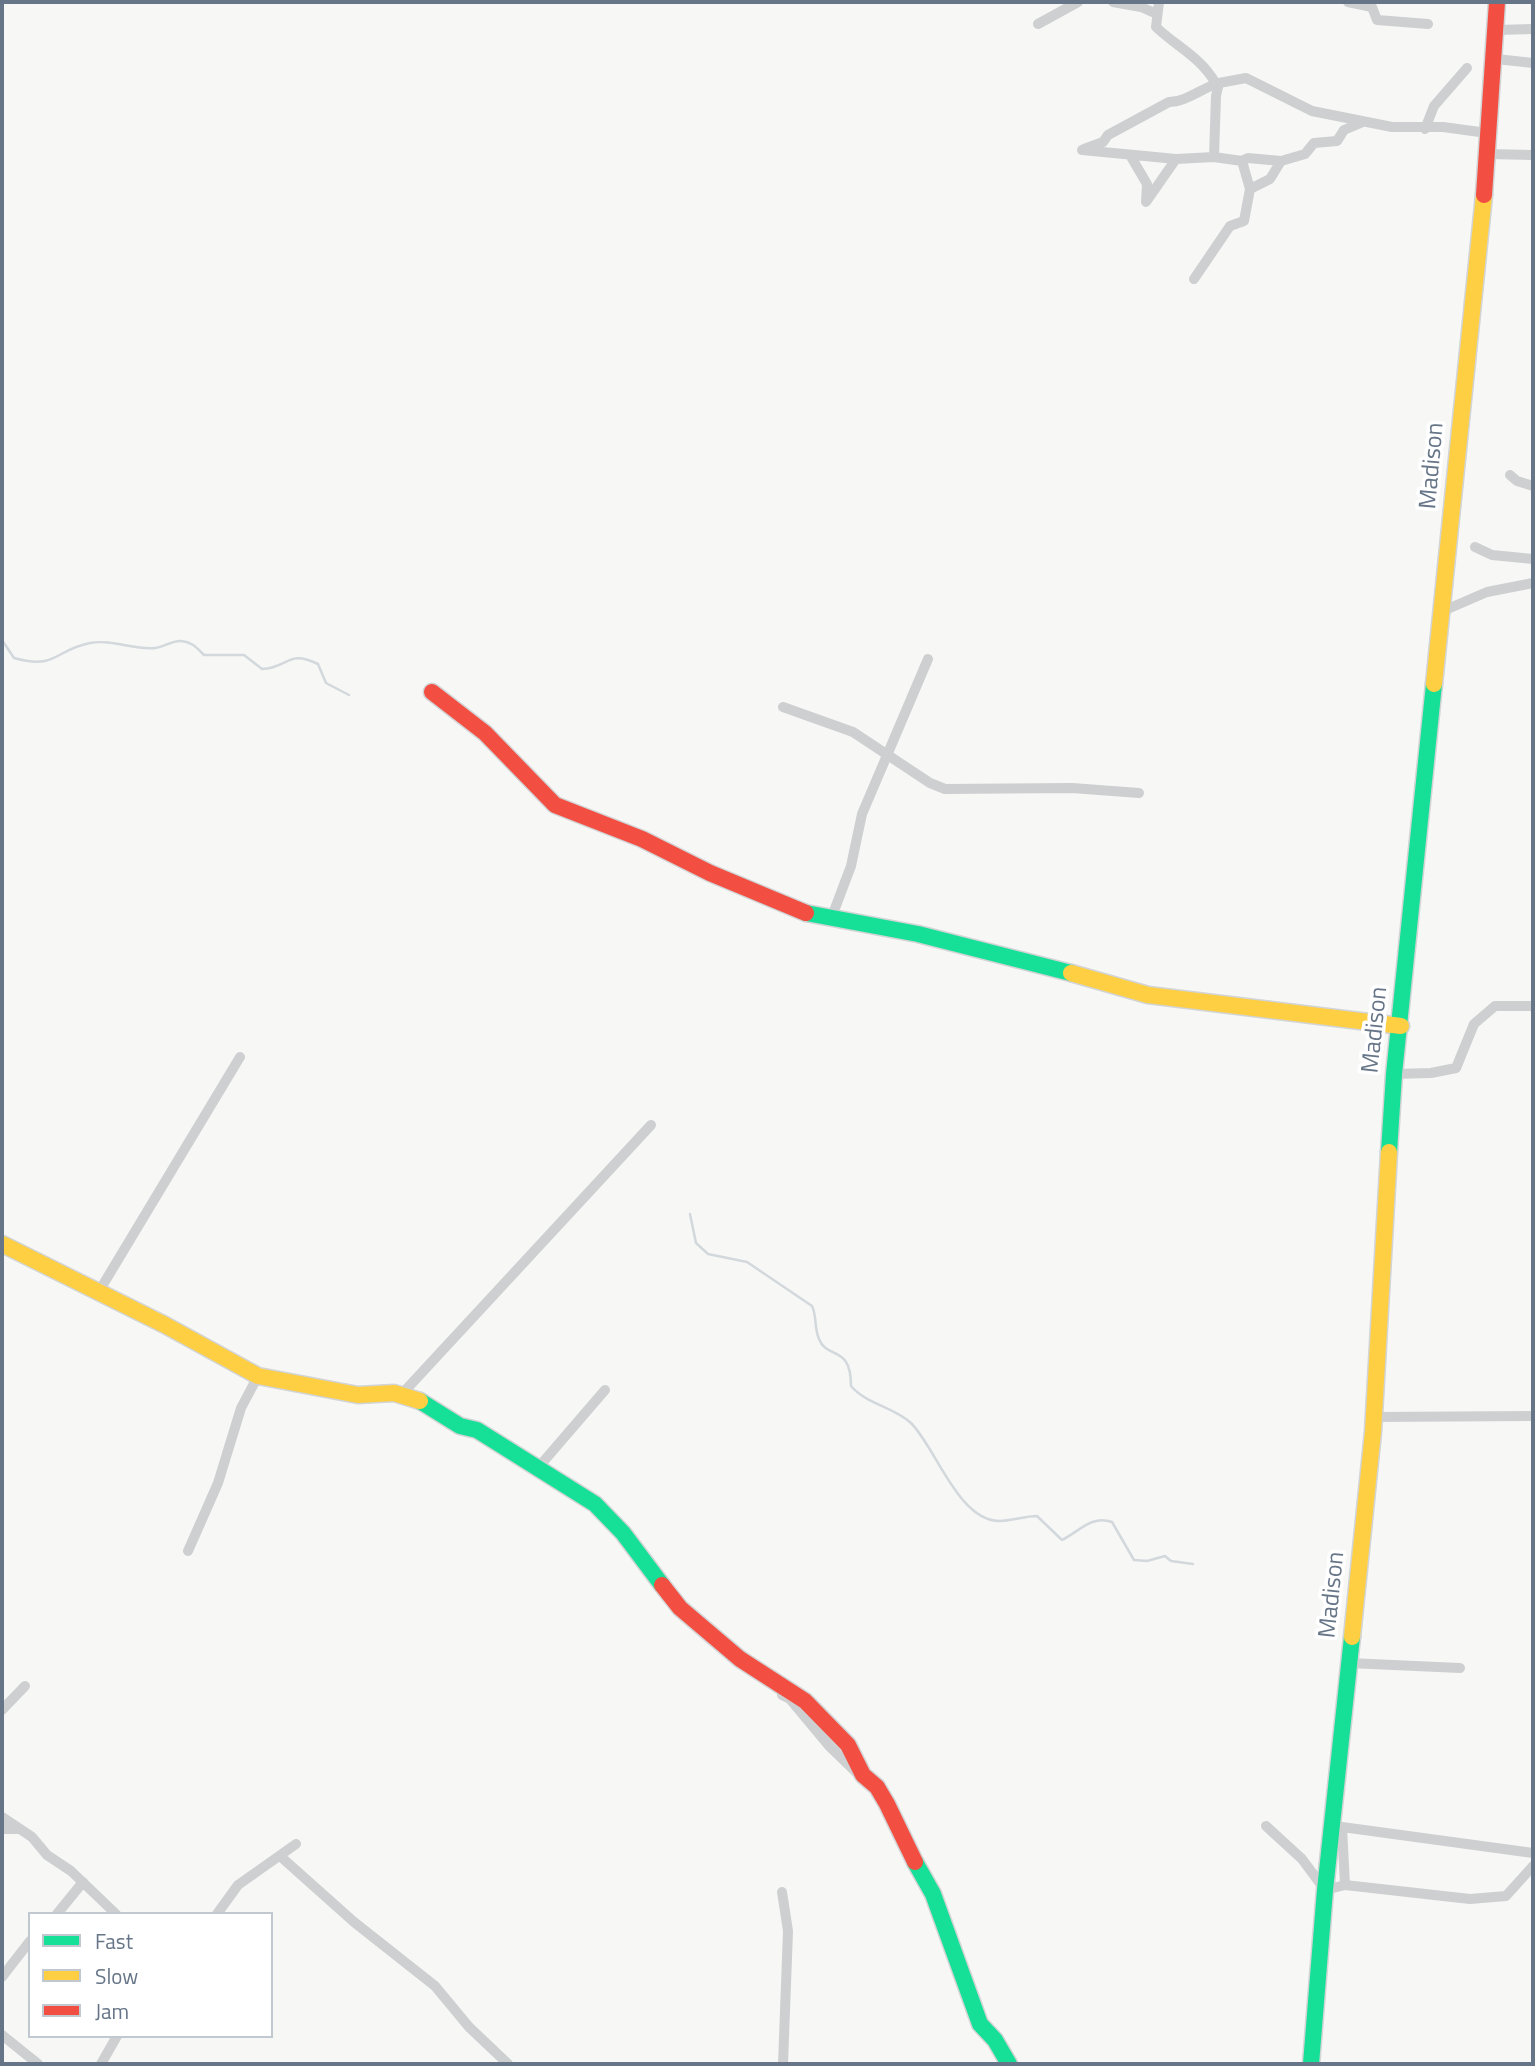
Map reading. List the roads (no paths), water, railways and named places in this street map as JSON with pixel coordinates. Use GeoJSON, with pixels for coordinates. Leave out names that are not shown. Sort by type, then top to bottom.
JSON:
{"type":"FeatureCollection","features":[{"type":"Feature","properties":{"kind":"street"},"geometry":{"type":"LineString","coordinates":[[1038,24],[1077,2]]}},
{"type":"Feature","properties":{"kind":"street"},"geometry":{"type":"LineString","coordinates":[[1113,2],[1141,7],[1157,14]]}},
{"type":"Feature","properties":{"kind":"street"},"geometry":{"type":"LineString","coordinates":[[1159,2],[1156,27],[1183,49],[1195,54],[1218,83],[1214,157]]}},
{"type":"Feature","properties":{"kind":"street"},"geometry":{"type":"LineString","coordinates":[[1348,2],[1372,7],[1377,20],[1387,23],[1428,24]]}},
{"type":"Feature","properties":{"kind":"street","name":"Madison"},"geometry":{"type":"LineString","coordinates":[[1311,2064],[1325,1890],[1374,1416],[1394,1074],[1401,1026],[1421,784],[1443,611],[1488,154],[1496,59],[1497,2]]}},
{"type":"Feature","properties":{"kind":"street"},"geometry":{"type":"LineString","coordinates":[[1497,30],[1533,29]]}},
{"type":"Feature","properties":{"kind":"street"},"geometry":{"type":"LineString","coordinates":[[1496,59],[1533,63]]}},
{"type":"Feature","properties":{"kind":"street"},"geometry":{"type":"LineString","coordinates":[[1425,128],[1434,106],[1467,68]]}},
{"type":"Feature","properties":{"kind":"street"},"geometry":{"type":"LineString","coordinates":[[1363,122],[1344,130],[1337,141],[1314,143],[1306,154],[1282,161],[1248,158],[1242,162],[1214,157],[1176,159],[1082,150],[1103,142],[1108,135],[1168,102],[1180,102],[1218,83],[1246,78],[1312,111],[1363,122],[1488,133]]}},
{"type":"Feature","properties":{"kind":"street"},"geometry":{"type":"LineString","coordinates":[[1488,154],[1533,155]]}},
{"type":"Feature","properties":{"kind":"street"},"geometry":{"type":"LineString","coordinates":[[1130,155],[1147,184],[1146,202],[1176,159]]}},
{"type":"Feature","properties":{"kind":"street"},"geometry":{"type":"LineString","coordinates":[[1250,189],[1270,179],[1282,161]]}},
{"type":"Feature","properties":{"kind":"street"},"geometry":{"type":"LineString","coordinates":[[1194,279],[1230,226],[1244,221],[1250,189],[1242,162]]}},
{"type":"Feature","properties":{"kind":"street"},"geometry":{"type":"LineString","coordinates":[[1510,475],[1517,481],[1533,486]]}},
{"type":"Feature","properties":{"kind":"street"},"geometry":{"type":"LineString","coordinates":[[1475,547],[1492,555],[1533,559]]}},
{"type":"Feature","properties":{"kind":"street"},"geometry":{"type":"LineString","coordinates":[[1443,611],[1486,592],[1533,583]]}},
{"type":"Feature","properties":{"kind":"street"},"geometry":{"type":"LineString","coordinates":[[831,919],[851,866],[862,814],[929,659]]}},
{"type":"Feature","properties":{"kind":"street"},"geometry":{"type":"LineString","coordinates":[[432,692],[485,733],[555,805],[642,839],[710,873],[797,909],[831,919],[908,932],[1109,982],[1149,995],[1401,1026]]}},
{"type":"Feature","properties":{"kind":"street"},"geometry":{"type":"LineString","coordinates":[[783,706],[853,732],[930,783],[945,789],[1072,788],[1139,793]]}},
{"type":"Feature","properties":{"kind":"street"},"geometry":{"type":"LineString","coordinates":[[1394,1074],[1431,1073],[1456,1068],[1474,1024],[1495,1006],[1533,1006]]}},
{"type":"Feature","properties":{"kind":"street"},"geometry":{"type":"LineString","coordinates":[[98,1293],[240,1057]]}},
{"type":"Feature","properties":{"kind":"street"},"geometry":{"type":"LineString","coordinates":[[401,1395],[651,1125]]}},
{"type":"Feature","properties":{"kind":"street"},"geometry":{"type":"LineString","coordinates":[[2,1244],[165,1325],[258,1376],[359,1395],[401,1395],[422,1401],[460,1426],[477,1430],[595,1504],[623,1533],[680,1608],[761,1672],[805,1701],[848,1745],[863,1775],[881,1795],[918,1871],[933,1894],[980,2024],[995,2040],[1009,2064]]}},
{"type":"Feature","properties":{"kind":"street"},"geometry":{"type":"LineString","coordinates":[[188,1551],[218,1483],[241,1408],[258,1376]]}},
{"type":"Feature","properties":{"kind":"street"},"geometry":{"type":"LineString","coordinates":[[537,1469],[605,1390]]}},
{"type":"Feature","properties":{"kind":"street"},"geometry":{"type":"LineString","coordinates":[[1374,1416],[1533,1416]]}},
{"type":"Feature","properties":{"kind":"street"},"geometry":{"type":"LineString","coordinates":[[1349,1663],[1460,1668]]}},
{"type":"Feature","properties":{"kind":"street"},"geometry":{"type":"LineString","coordinates":[[2,1710],[25,1686]]}},
{"type":"Feature","properties":{"kind":"street"},"geometry":{"type":"LineString","coordinates":[[2,1817],[83,1882],[114,1912]]}},
{"type":"Feature","properties":{"kind":"street"},"geometry":{"type":"LineString","coordinates":[[1266,1826],[1302,1859],[1325,1890],[1345,1885],[1470,1899],[1506,1896],[1533,1866]]}},
{"type":"Feature","properties":{"kind":"street"},"geometry":{"type":"LineString","coordinates":[[1345,1885],[1342,1827],[1533,1853]]}},
{"type":"Feature","properties":{"kind":"street"},"geometry":{"type":"LineString","coordinates":[[2,1829],[20,1829]]}},
{"type":"Feature","properties":{"kind":"street"},"geometry":{"type":"LineString","coordinates":[[218,1912],[238,1885],[296,1844]]}},
{"type":"Feature","properties":{"kind":"street"},"geometry":{"type":"LineString","coordinates":[[280,1856],[354,1922],[435,1986],[469,2027],[508,2064]]}},
{"type":"Feature","properties":{"kind":"street"},"geometry":{"type":"LineString","coordinates":[[59,1912],[83,1882]]}},
{"type":"Feature","properties":{"kind":"street"},"geometry":{"type":"LineString","coordinates":[[782,1892],[788,1931],[783,2064]]}},
{"type":"Feature","properties":{"kind":"street"},"geometry":{"type":"LineString","coordinates":[[2,1977],[28,1944]]}},
{"type":"Feature","properties":{"kind":"street"},"geometry":{"type":"LineString","coordinates":[[2,2035],[38,2064]]}},
{"type":"Feature","properties":{"kind":"street"},"geometry":{"type":"LineString","coordinates":[[101,2064],[116,2038]]}},
{"type":"Feature","properties":{"kind":"waterway"},"geometry":{"type":"LineString","coordinates":[[2,592],[2,600]]}},
{"type":"Feature","properties":{"kind":"waterway"},"geometry":{"type":"LineString","coordinates":[[2,640],[14,658],[39,662],[78,646],[98,642],[147,648],[185,642],[204,655],[244,655],[262,669],[300,658],[318,664],[326,683],[349,695]]}},
{"type":"Feature","properties":{"kind":"waterway"},"geometry":{"type":"LineString","coordinates":[[690,1214],[696,1243],[708,1254],[747,1262],[812,1306],[819,1339],[827,1349],[843,1358],[850,1373],[851,1386],[864,1397],[911,1423],[971,1509],[984,1518],[999,1521],[1037,1516],[1062,1540],[1092,1522],[1105,1520],[1112,1522],[1134,1560],[1147,1561],[1165,1556],[1171,1561],[1193,1564]]}}]}
